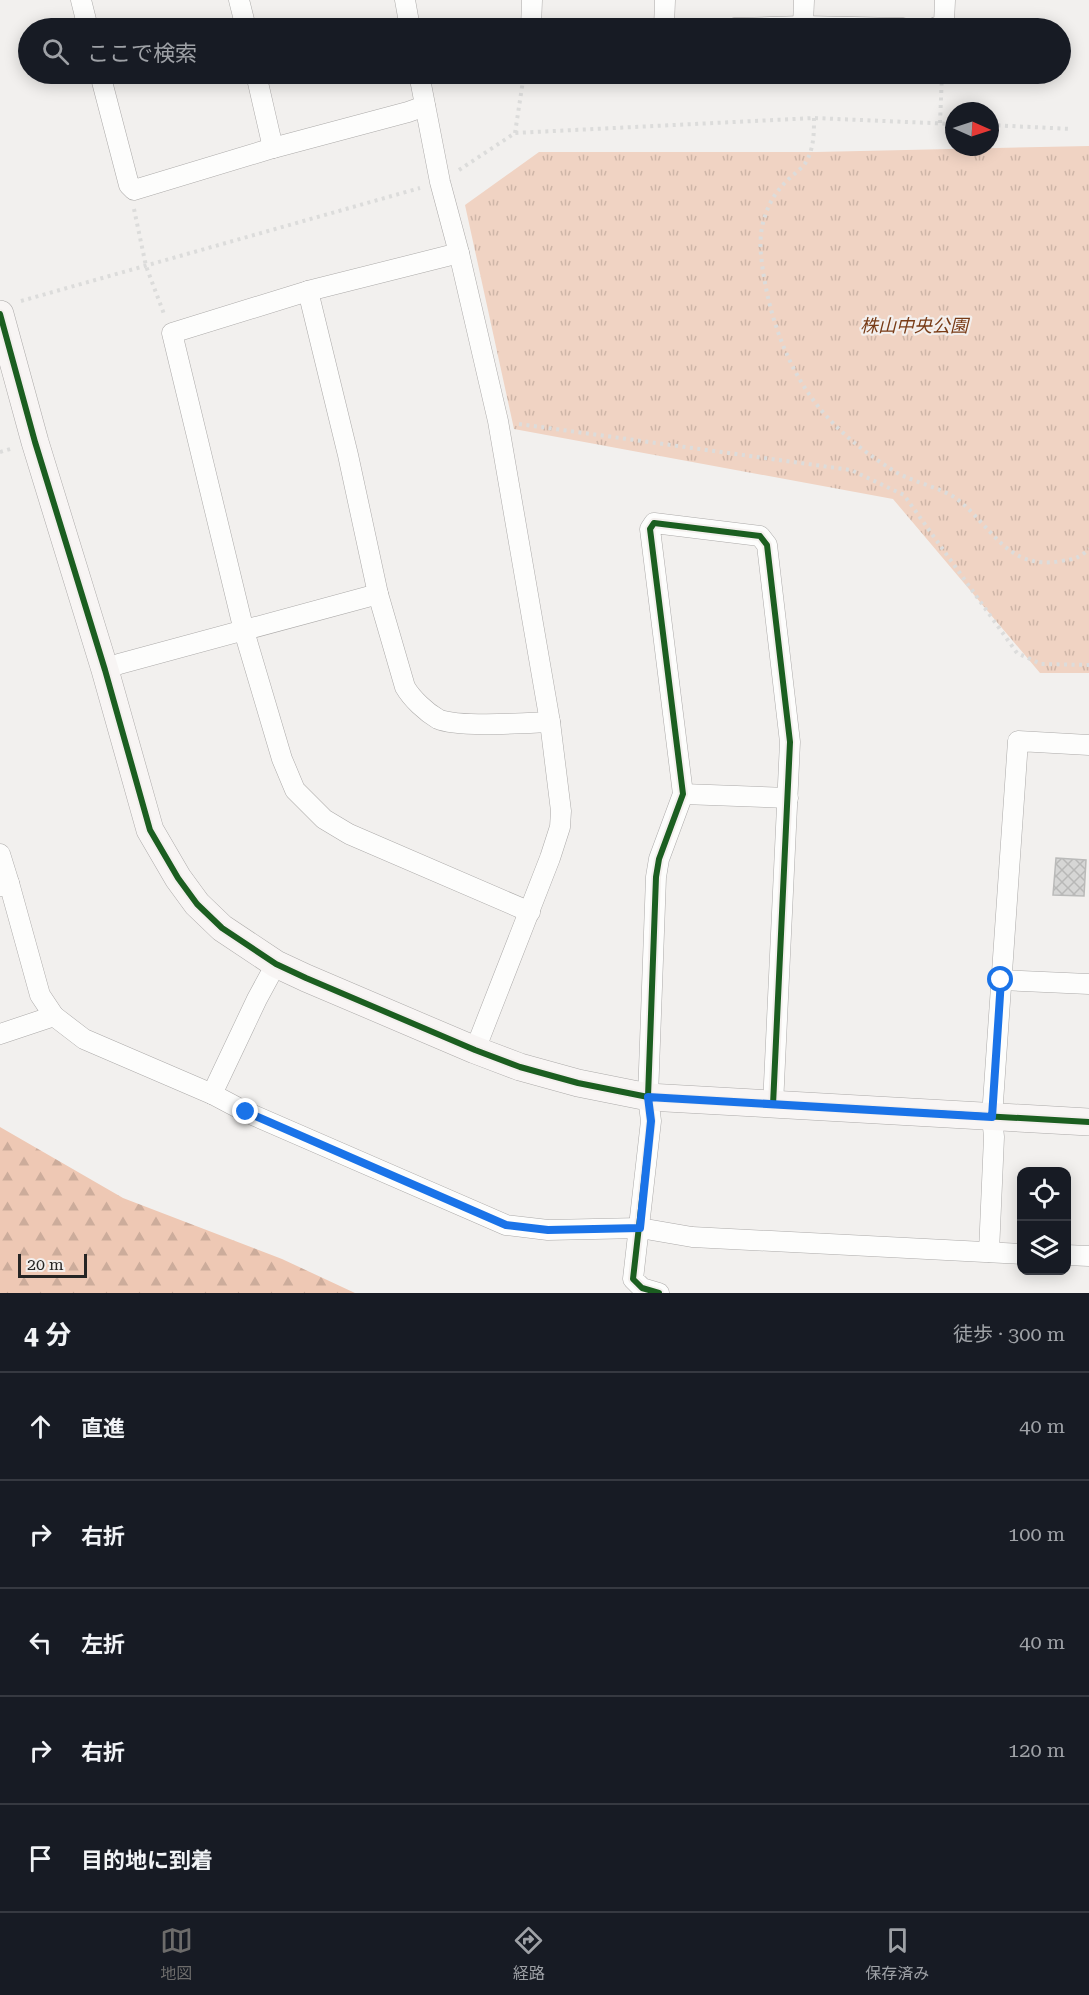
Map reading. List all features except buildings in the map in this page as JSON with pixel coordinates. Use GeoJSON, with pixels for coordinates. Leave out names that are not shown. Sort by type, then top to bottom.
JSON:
{"type":"FeatureCollection","features":[{"type":"Feature","properties":{"kind":"street"},"geometry":{"type":"LineString","coordinates":[[81,0],[86,18]]}},
{"type":"Feature","properties":{"kind":"street"},"geometry":{"type":"LineString","coordinates":[[239,0],[244,18]]}},
{"type":"Feature","properties":{"kind":"street"},"geometry":{"type":"LineString","coordinates":[[405,0],[408,18]]}},
{"type":"Feature","properties":{"kind":"street"},"geometry":{"type":"LineString","coordinates":[[531,0],[531,18]]}},
{"type":"Feature","properties":{"kind":"street"},"geometry":{"type":"LineString","coordinates":[[664,18],[665,0]]}},
{"type":"Feature","properties":{"kind":"street"},"geometry":{"type":"LineString","coordinates":[[803,18],[804,0]]}},
{"type":"Feature","properties":{"kind":"street"},"geometry":{"type":"LineString","coordinates":[[944,18],[945,0]]}},
{"type":"Feature","properties":{"kind":"street"},"geometry":{"type":"LineString","coordinates":[[103,84],[129,185],[134,190],[273,148],[425,106]]}},
{"type":"Feature","properties":{"kind":"street"},"geometry":{"type":"LineString","coordinates":[[258,84],[273,148]]}},
{"type":"Feature","properties":{"kind":"street"},"geometry":{"type":"LineString","coordinates":[[421,84],[440,183],[459,253],[498,421],[550,722],[561,811],[560,827],[530,912],[475,1050]]}},
{"type":"Feature","properties":{"kind":"street"},"geometry":{"type":"LineString","coordinates":[[459,253],[308,291],[172,333],[244,631],[282,759],[295,790],[324,819],[349,834],[530,912]]}},
{"type":"Feature","properties":{"kind":"street"},"geometry":{"type":"LineString","coordinates":[[308,291],[348,455],[378,594],[405,687],[410,696],[438,719],[450,722],[477,724],[550,722]]}},
{"type":"Feature","properties":{"kind":"street"},"geometry":{"type":"LineString","coordinates":[[6,309],[34,442],[105,670],[150,830],[161,851],[197,904],[222,928],[276,964],[475,1050],[520,1067],[578,1083],[648,1097],[1089,1122]]}},
{"type":"Feature","properties":{"kind":"street"},"geometry":{"type":"LineString","coordinates":[[659,1293],[642,1288],[633,1279],[651,1121],[648,1097],[656,877],[659,859],[683,794],[650,529],[654,523],[760,536],[767,545],[790,742],[772,1105]]}},
{"type":"Feature","properties":{"kind":"street"},"geometry":{"type":"LineString","coordinates":[[105,670],[119,664],[378,594]]}},
{"type":"Feature","properties":{"kind":"street"},"geometry":{"type":"LineString","coordinates":[[989,1252],[994,1137],[992,1117],[1018,741],[1089,745]]}},
{"type":"Feature","properties":{"kind":"street"},"geometry":{"type":"LineString","coordinates":[[683,794],[788,798]]}},
{"type":"Feature","properties":{"kind":"street"},"geometry":{"type":"LineString","coordinates":[[0,854],[5,884],[40,995],[54,1016],[84,1039],[506,1225],[548,1230],[640,1228],[692,1238],[1017,1254]]}},
{"type":"Feature","properties":{"kind":"street"},"geometry":{"type":"LineString","coordinates":[[212,1094],[276,964]]}},
{"type":"Feature","properties":{"kind":"street"},"geometry":{"type":"LineString","coordinates":[[1001,980],[1089,984]]}},
{"type":"Feature","properties":{"kind":"street"},"geometry":{"type":"LineString","coordinates":[[0,1034],[54,1016]]}},
{"type":"Feature","properties":{"kind":"street"},"geometry":{"type":"LineString","coordinates":[[1071,1255],[1089,1256]]}},
{"type":"Feature","properties":{"kind":"path"},"geometry":{"type":"LineString","coordinates":[[515,133],[523,84]]}},
{"type":"Feature","properties":{"kind":"path"},"geometry":{"type":"LineString","coordinates":[[940,123],[942,84]]}},
{"type":"Feature","properties":{"kind":"path"},"geometry":{"type":"LineString","coordinates":[[814,118],[813,147],[805,164],[785,182],[771,200],[762,225],[760,254],[777,330],[793,366],[811,396],[831,421],[860,447],[892,471],[954,496],[970,509],[1003,546],[1024,559],[1049,563],[1079,558],[1089,549]]}},
{"type":"Feature","properties":{"kind":"path"},"geometry":{"type":"LineString","coordinates":[[6,309],[146,266],[440,183],[515,133],[814,118],[945,123]]}},
{"type":"Feature","properties":{"kind":"path"},"geometry":{"type":"LineString","coordinates":[[999,125],[1071,129]]}},
{"type":"Feature","properties":{"kind":"path"},"geometry":{"type":"LineString","coordinates":[[134,190],[132,204],[146,266],[172,333]]}},
{"type":"Feature","properties":{"kind":"path"},"geometry":{"type":"LineString","coordinates":[[498,421],[851,470],[904,495],[1017,653],[1041,664],[1089,665]]}},
{"type":"Feature","properties":{"kind":"green space","name":"株山中央公園"},"geometry":{"type":"Polygon","coordinates":[[[1089,146],[1089,673],[1040,673],[893,499],[514,429],[465,205],[539,152],[816,152],[945,149],[945,156],[999,156],[999,148],[1089,146]]]}},
{"type":"Feature","properties":{"kind":"green space"},"geometry":{"type":"Polygon","coordinates":[[[0,1127],[123,1198],[282,1259],[355,1293],[0,1293],[0,1127]]]}},
{"type":"Feature","properties":{"kind":"cycle path"},"geometry":{"type":"LineString","coordinates":[[0,314],[35,442],[105,670],[150,830],[178,878],[197,904],[222,928],[276,964],[306,978],[475,1050],[520,1067],[578,1083],[648,1097],[1089,1122]]}},
{"type":"Feature","properties":{"kind":"cycle path"},"geometry":{"type":"LineString","coordinates":[[659,1293],[642,1288],[633,1279],[651,1121],[648,1097],[656,877],[659,859],[683,794],[650,529],[654,523],[760,536],[767,545],[790,742],[773,1105]]}},
{"type":"Feature","properties":{"kind":"route"},"geometry":{"type":"LineString","coordinates":[[246,1112],[506,1225],[548,1230],[640,1228],[651,1121],[648,1097],[992,1117],[1001,980]]}}]}
